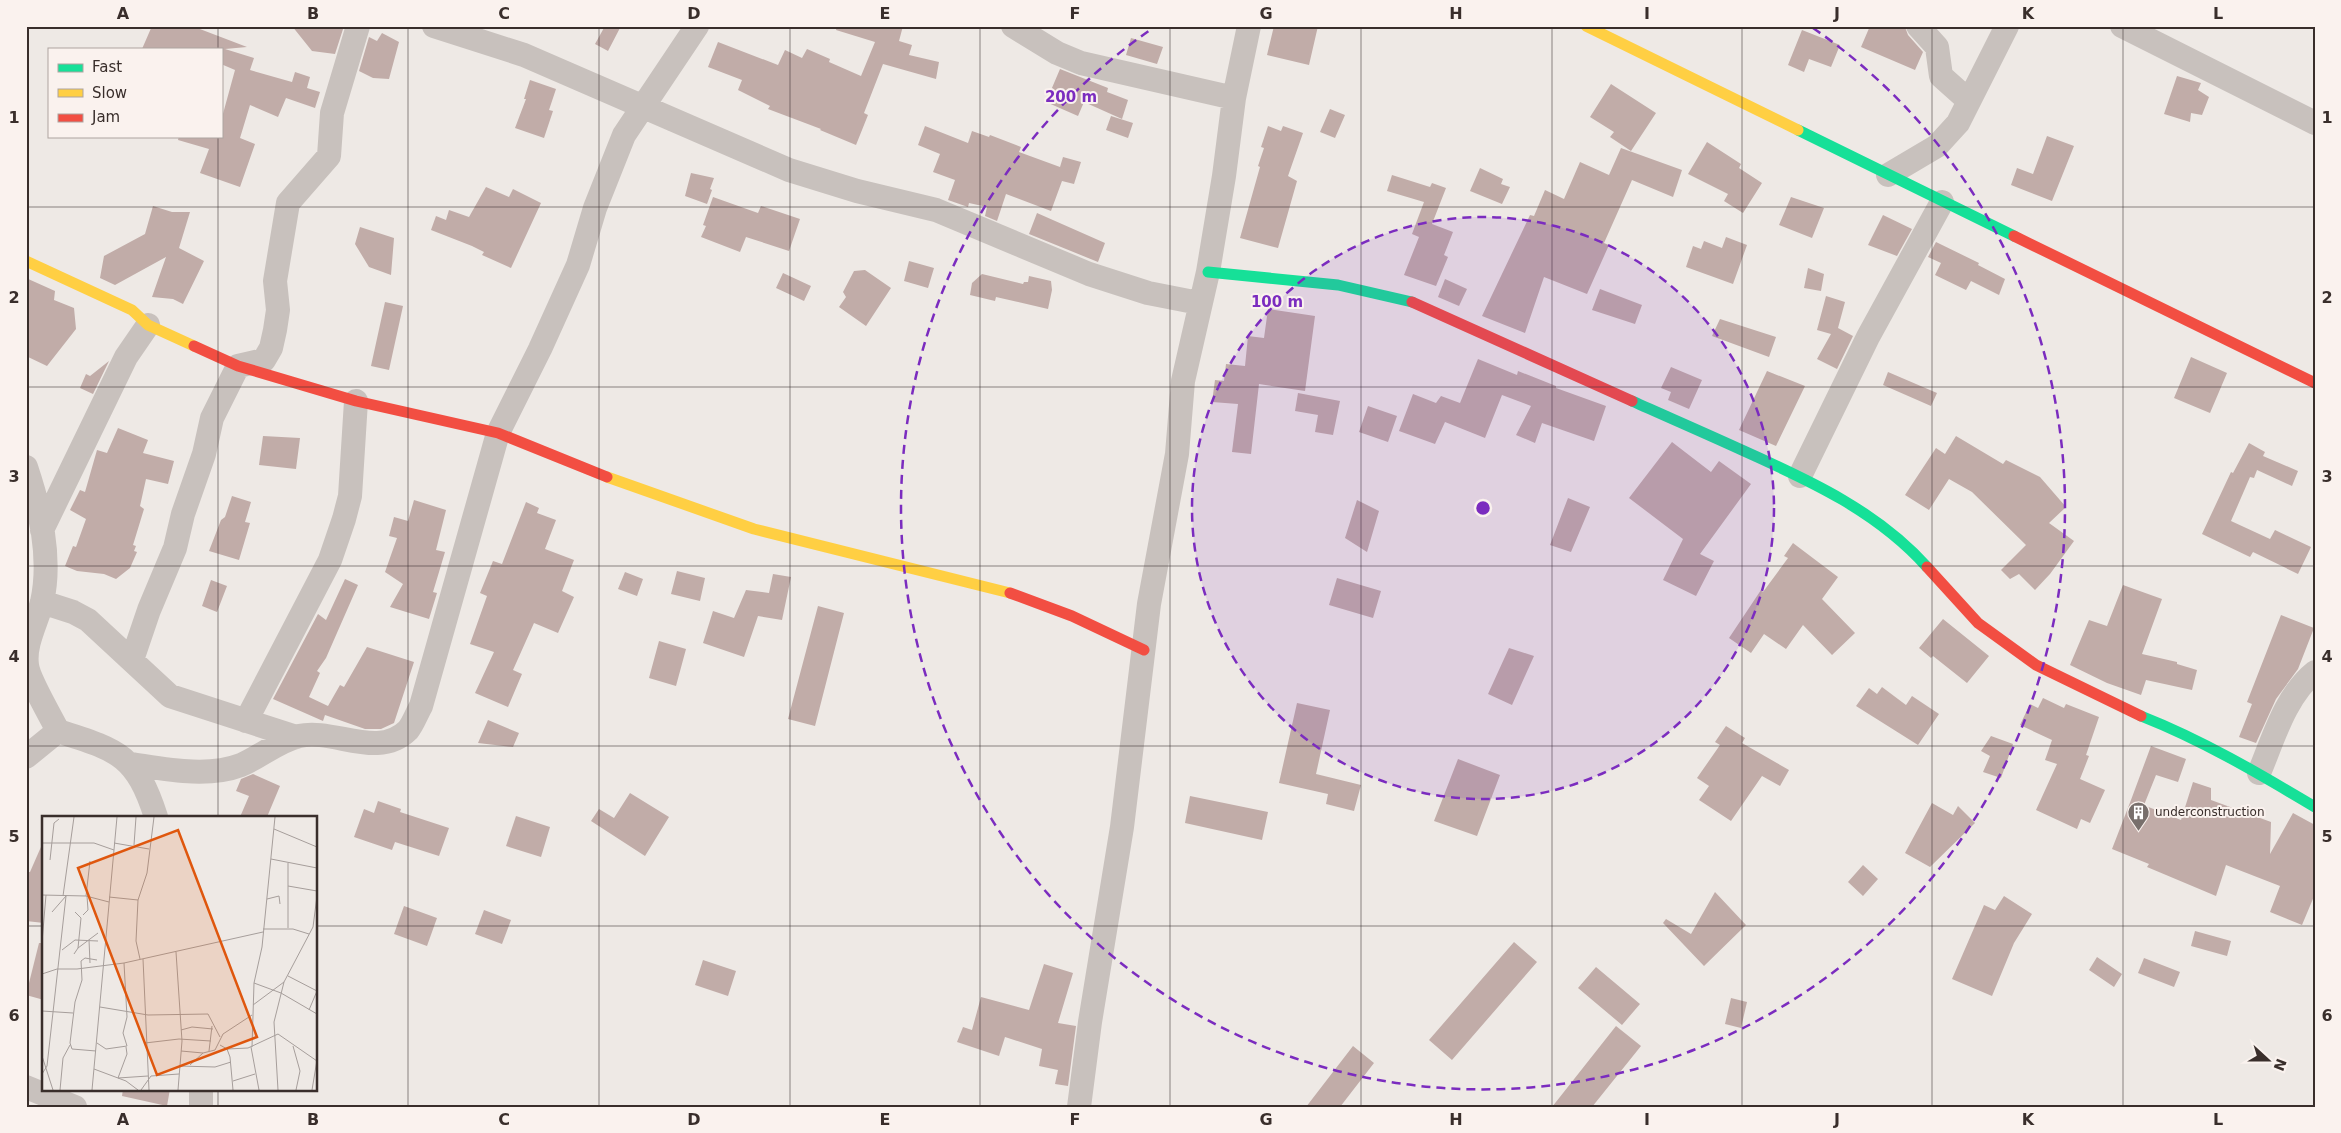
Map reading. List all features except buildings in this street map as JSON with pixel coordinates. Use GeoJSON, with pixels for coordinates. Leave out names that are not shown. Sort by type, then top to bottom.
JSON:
{"type":"FeatureCollection","features":[{"type":"Feature","properties":{"kind":"street"},"geometry":{"type":"LineString","coordinates":[[238,366],[264,360],[271,348],[278,310],[275,281],[288,203],[329,156],[332,113],[358,26]]}},
{"type":"Feature","properties":{"kind":"street"},"geometry":{"type":"LineString","coordinates":[[434,26],[524,55],[789,170],[857,191],[936,210],[1089,274],[1148,293],[1199,303]]}},
{"type":"Feature","properties":{"kind":"street"},"geometry":{"type":"LineString","coordinates":[[42,602],[73,612],[88,620],[170,696],[177,699],[211,708],[246,722],[296,736],[324,734],[378,744],[393,740],[408,729],[421,706],[498,433],[540,350],[578,265],[595,208],[624,135],[697,26]]}},
{"type":"Feature","properties":{"kind":"street"},"geometry":{"type":"LineString","coordinates":[[1013,26],[1058,53],[1081,62],[1234,98]]}},
{"type":"Feature","properties":{"kind":"street"},"geometry":{"type":"LineString","coordinates":[[1080,1107],[1090,1022],[1122,827],[1144,650],[1162,526],[1177,454],[1183,381],[1199,303],[1208,272],[1224,176],[1234,98],[1249,26]]}},
{"type":"Feature","properties":{"kind":"street"},"geometry":{"type":"LineString","coordinates":[[1586,26],[2315,383]]}},
{"type":"Feature","properties":{"kind":"street"},"geometry":{"type":"LineString","coordinates":[[1918,26],[1937,47],[1942,76],[1969,101]]}},
{"type":"Feature","properties":{"kind":"street"},"geometry":{"type":"LineString","coordinates":[[1888,175],[1937,146],[1958,123],[2007,26]]}},
{"type":"Feature","properties":{"kind":"street"},"geometry":{"type":"LineString","coordinates":[[2122,26],[2315,123]]}},
{"type":"Feature","properties":{"kind":"street"},"geometry":{"type":"LineString","coordinates":[[1800,476],[1868,337],[1942,202]]}},
{"type":"Feature","properties":{"kind":"street"},"geometry":{"type":"LineString","coordinates":[[26,261],[132,310],[148,325],[238,366],[356,401],[498,433],[628,486],[754,529],[811,545],[1000,590],[1072,616],[1144,650]]}},
{"type":"Feature","properties":{"kind":"street"},"geometry":{"type":"LineString","coordinates":[[1208,272],[1338,285],[1406,300],[1800,476],[1871,516],[1913,551],[1978,623],[2036,665],[2126,710],[2185,733],[2259,773],[2315,807]]}},
{"type":"Feature","properties":{"kind":"street"},"geometry":{"type":"LineString","coordinates":[[42,530],[126,357],[148,325]]}},
{"type":"Feature","properties":{"kind":"street"},"geometry":{"type":"LineString","coordinates":[[132,660],[149,610],[175,548],[183,514],[204,454],[212,418],[238,366]]}},
{"type":"Feature","properties":{"kind":"street"},"geometry":{"type":"LineString","coordinates":[[246,722],[330,560],[341,528],[350,496],[356,401]]}},
{"type":"Feature","properties":{"kind":"street"},"geometry":{"type":"LineString","coordinates":[[26,466],[42,530],[46,558],[42,602],[29,642],[27,666],[58,731],[95,743],[124,757],[131,764],[151,800],[156,816]]}},
{"type":"Feature","properties":{"kind":"street"},"geometry":{"type":"LineString","coordinates":[[2259,773],[2282,719],[2299,689],[2315,672]]}},
{"type":"Feature","properties":{"kind":"street"},"geometry":{"type":"LineString","coordinates":[[26,757],[58,731]]}},
{"type":"Feature","properties":{"kind":"street"},"geometry":{"type":"LineString","coordinates":[[131,764],[168,770],[215,771],[240,765],[296,736]]}},
{"type":"Feature","properties":{"kind":"street"},"geometry":{"type":"LineString","coordinates":[[26,1087],[75,1107]]}},
{"type":"Feature","properties":{"kind":"street"},"geometry":{"type":"LineString","coordinates":[[201,1090],[201,1107]]}},
{"type":"Feature","properties":{"kind":"traffic: fast"},"geometry":{"type":"LineString","coordinates":[[1798,130],[2014,236]]}},
{"type":"Feature","properties":{"kind":"traffic: fast"},"geometry":{"type":"LineString","coordinates":[[1208,272],[1338,285],[1412,302]]}},
{"type":"Feature","properties":{"kind":"traffic: fast"},"geometry":{"type":"LineString","coordinates":[[1632,401],[1818,486],[1865,514],[1887,530],[1908,547],[1927,567]]}},
{"type":"Feature","properties":{"kind":"traffic: fast"},"geometry":{"type":"LineString","coordinates":[[2141,716],[2208,746],[2315,807]]}},
{"type":"Feature","properties":{"kind":"traffic: slow"},"geometry":{"type":"LineString","coordinates":[[1586,26],[1798,130]]}},
{"type":"Feature","properties":{"kind":"traffic: slow"},"geometry":{"type":"LineString","coordinates":[[26,261],[132,310],[148,325],[194,346]]}},
{"type":"Feature","properties":{"kind":"traffic: slow"},"geometry":{"type":"LineString","coordinates":[[607,477],[754,529],[1010,593]]}},
{"type":"Feature","properties":{"kind":"traffic: jam"},"geometry":{"type":"LineString","coordinates":[[2014,236],[2315,383]]}},
{"type":"Feature","properties":{"kind":"traffic: jam"},"geometry":{"type":"LineString","coordinates":[[1412,302],[1632,401]]}},
{"type":"Feature","properties":{"kind":"traffic: jam"},"geometry":{"type":"LineString","coordinates":[[194,346],[238,366],[356,401],[498,433],[607,477]]}},
{"type":"Feature","properties":{"kind":"traffic: jam"},"geometry":{"type":"LineString","coordinates":[[1927,567],[1978,623],[2036,665],[2141,716]]}},
{"type":"Feature","properties":{"kind":"traffic: jam"},"geometry":{"type":"LineString","coordinates":[[1010,593],[1072,616],[1144,650]]}},
{"type":"Feature","properties":{"kind":"place","name":"underconstruction"},"geometry":{"type":"Point","coordinates":[2139,831]}}]}
